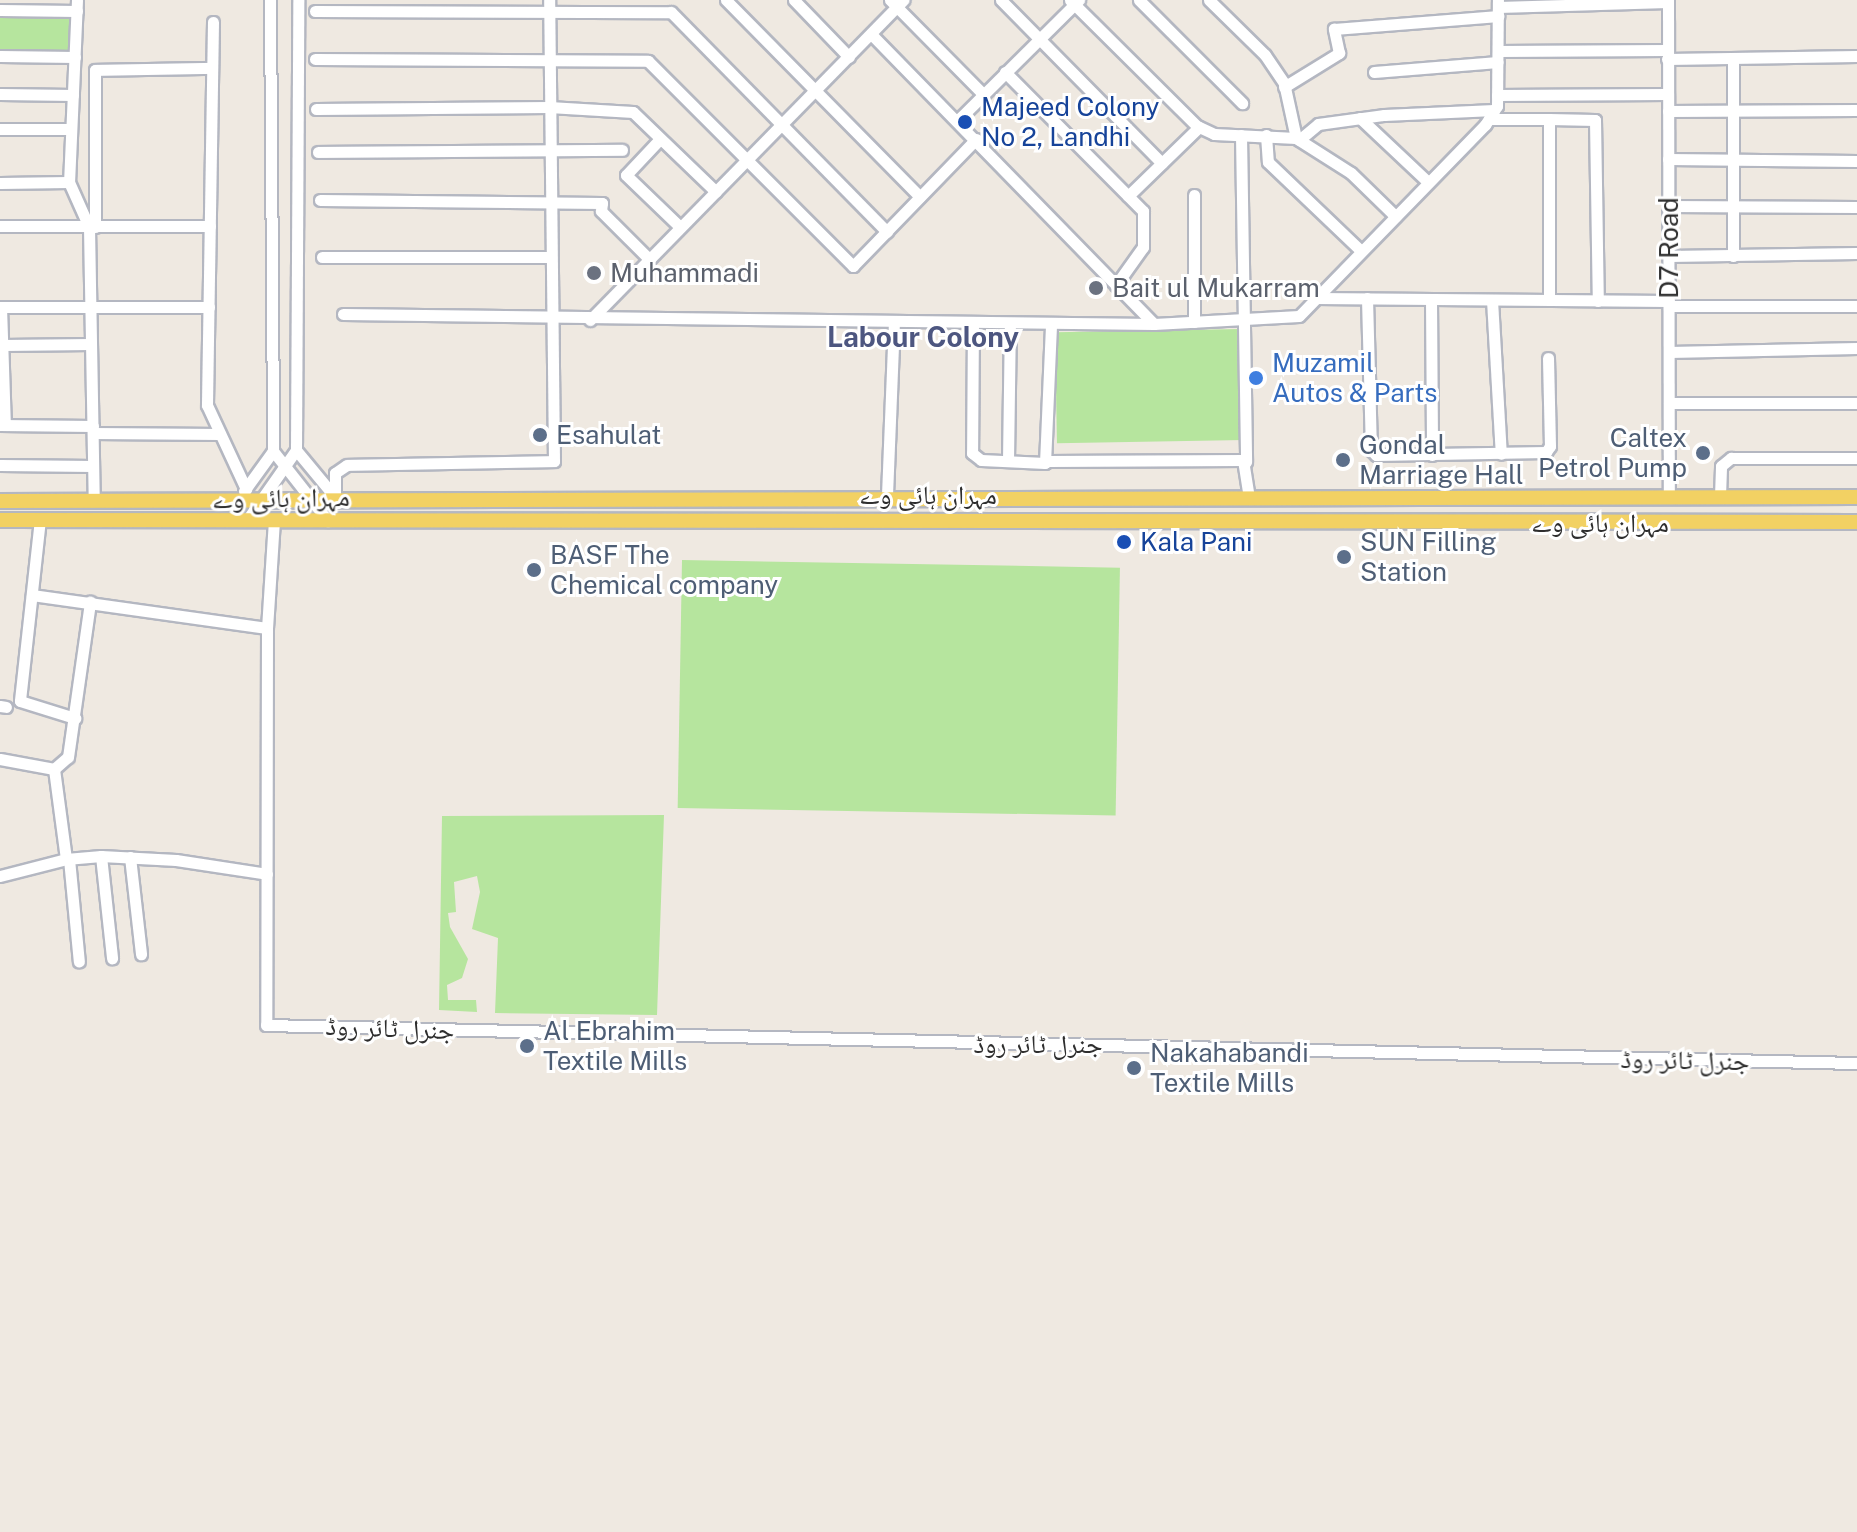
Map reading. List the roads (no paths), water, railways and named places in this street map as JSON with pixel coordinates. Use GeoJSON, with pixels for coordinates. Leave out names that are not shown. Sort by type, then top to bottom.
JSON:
{"type":"FeatureCollection","features":[{"type":"Feature","properties":{"kind":"main road","name":"مہران ہائی وے"},"geometry":{"type":"LineString","coordinates":[[0,501],[243,494],[262,498],[887,495],[1857,497]]}},
{"type":"Feature","properties":{"kind":"main road"},"geometry":{"type":"LineString","coordinates":[[1398,524],[1399,495]]}},
{"type":"Feature","properties":{"kind":"main road","name":"مہران ہائی وے"},"geometry":{"type":"LineString","coordinates":[[0,520],[1398,524],[1857,522]]}},
{"type":"Feature","properties":{"kind":"street"},"geometry":{"type":"LineString","coordinates":[[243,494],[273,451],[270,0]]}},
{"type":"Feature","properties":{"kind":"street"},"geometry":{"type":"LineString","coordinates":[[247,520],[296,450],[298,0]]}},
{"type":"Feature","properties":{"kind":"street"},"geometry":{"type":"LineString","coordinates":[[726,0],[920,197]]}},
{"type":"Feature","properties":{"kind":"street"},"geometry":{"type":"LineString","coordinates":[[794,0],[849,57]]}},
{"type":"Feature","properties":{"kind":"street"},"geometry":{"type":"LineString","coordinates":[[1001,0],[1162,163]]}},
{"type":"Feature","properties":{"kind":"street"},"geometry":{"type":"LineString","coordinates":[[1139,0],[1242,103]]}},
{"type":"Feature","properties":{"kind":"street"},"geometry":{"type":"LineString","coordinates":[[1209,0],[1265,55],[1284,87],[1297,139]]}},
{"type":"Feature","properties":{"kind":"street"},"geometry":{"type":"LineString","coordinates":[[1284,87],[1339,53],[1334,29],[1498,8],[1668,1]]}},
{"type":"Feature","properties":{"kind":"street","name":"D7 Road"},"geometry":{"type":"LineString","coordinates":[[1668,1],[1669,496]]}},
{"type":"Feature","properties":{"kind":"street"},"geometry":{"type":"LineString","coordinates":[[957,121],[1075,2],[1199,127],[1241,135],[1297,139],[1351,173],[1395,216]]}},
{"type":"Feature","properties":{"kind":"street"},"geometry":{"type":"LineString","coordinates":[[590,320],[849,57],[897,3],[983,94]]}},
{"type":"Feature","properties":{"kind":"street"},"geometry":{"type":"LineString","coordinates":[[0,10],[77,5],[69,182],[92,227]]}},
{"type":"Feature","properties":{"kind":"street"},"geometry":{"type":"LineString","coordinates":[[335,497],[335,473],[347,465],[554,461],[549,6]]}},
{"type":"Feature","properties":{"kind":"street"},"geometry":{"type":"LineString","coordinates":[[315,11],[549,6],[671,12],[887,232]]}},
{"type":"Feature","properties":{"kind":"street"},"geometry":{"type":"LineString","coordinates":[[343,314],[590,320],[1154,324],[1299,316],[1491,115],[1497,95],[1498,8]]}},
{"type":"Feature","properties":{"kind":"street"},"geometry":{"type":"LineString","coordinates":[[213,22],[207,405],[243,494]]}},
{"type":"Feature","properties":{"kind":"street"},"geometry":{"type":"LineString","coordinates":[[871,34],[1154,324]]}},
{"type":"Feature","properties":{"kind":"street"},"geometry":{"type":"LineString","coordinates":[[1374,72],[1498,57],[1667,54],[1733,58],[1857,56]]}},
{"type":"Feature","properties":{"kind":"street"},"geometry":{"type":"LineString","coordinates":[[0,56],[75,57]]}},
{"type":"Feature","properties":{"kind":"street"},"geometry":{"type":"LineString","coordinates":[[1733,58],[1733,256]]}},
{"type":"Feature","properties":{"kind":"street"},"geometry":{"type":"LineString","coordinates":[[315,59],[648,61],[853,266],[976,139]]}},
{"type":"Feature","properties":{"kind":"street"},"geometry":{"type":"LineString","coordinates":[[94,500],[91,307],[95,70],[212,68]]}},
{"type":"Feature","properties":{"kind":"street"},"geometry":{"type":"LineString","coordinates":[[1005,72],[1143,211],[1143,247],[1116,285]]}},
{"type":"Feature","properties":{"kind":"street"},"geometry":{"type":"LineString","coordinates":[[0,94],[73,95]]}},
{"type":"Feature","properties":{"kind":"street"},"geometry":{"type":"LineString","coordinates":[[1497,95],[1667,94]]}},
{"type":"Feature","properties":{"kind":"street"},"geometry":{"type":"LineString","coordinates":[[316,109],[549,107],[633,112],[716,192]]}},
{"type":"Feature","properties":{"kind":"street"},"geometry":{"type":"LineString","coordinates":[[1668,111],[1857,110]]}},
{"type":"Feature","properties":{"kind":"street"},"geometry":{"type":"LineString","coordinates":[[1297,139],[1318,124],[1360,118],[1491,115],[1595,120],[1598,301]]}},
{"type":"Feature","properties":{"kind":"street"},"geometry":{"type":"LineString","coordinates":[[1360,118],[1428,182]]}},
{"type":"Feature","properties":{"kind":"street"},"geometry":{"type":"LineString","coordinates":[[1549,119],[1549,300]]}},
{"type":"Feature","properties":{"kind":"street"},"geometry":{"type":"LineString","coordinates":[[1128,196],[1199,127]]}},
{"type":"Feature","properties":{"kind":"street"},"geometry":{"type":"LineString","coordinates":[[0,129],[70,129]]}},
{"type":"Feature","properties":{"kind":"street"},"geometry":{"type":"LineString","coordinates":[[1241,135],[1249,496]]}},
{"type":"Feature","properties":{"kind":"street"},"geometry":{"type":"LineString","coordinates":[[1266,135],[1268,162],[1361,251]]}},
{"type":"Feature","properties":{"kind":"street"},"geometry":{"type":"LineString","coordinates":[[659,140],[626,175],[680,227]]}},
{"type":"Feature","properties":{"kind":"street"},"geometry":{"type":"LineString","coordinates":[[318,152],[622,150]]}},
{"type":"Feature","properties":{"kind":"street"},"geometry":{"type":"LineString","coordinates":[[1668,159],[1857,161]]}},
{"type":"Feature","properties":{"kind":"street"},"geometry":{"type":"LineString","coordinates":[[0,183],[69,182]]}},
{"type":"Feature","properties":{"kind":"street"},"geometry":{"type":"LineString","coordinates":[[1194,195],[1194,322]]}},
{"type":"Feature","properties":{"kind":"street"},"geometry":{"type":"LineString","coordinates":[[320,200],[602,203],[601,211],[649,259]]}},
{"type":"Feature","properties":{"kind":"street"},"geometry":{"type":"LineString","coordinates":[[1668,206],[1857,207]]}},
{"type":"Feature","properties":{"kind":"street"},"geometry":{"type":"LineString","coordinates":[[0,226],[210,226]]}},
{"type":"Feature","properties":{"kind":"street"},"geometry":{"type":"LineString","coordinates":[[1669,256],[1857,253]]}},
{"type":"Feature","properties":{"kind":"street"},"geometry":{"type":"LineString","coordinates":[[322,257],[550,257]]}},
{"type":"Feature","properties":{"kind":"street"},"geometry":{"type":"LineString","coordinates":[[1316,298],[1857,306]]}},
{"type":"Feature","properties":{"kind":"street"},"geometry":{"type":"LineString","coordinates":[[1367,298],[1371,450],[1376,455],[1501,454],[1548,450],[1548,358]]}},
{"type":"Feature","properties":{"kind":"street"},"geometry":{"type":"LineString","coordinates":[[1431,299],[1432,455]]}},
{"type":"Feature","properties":{"kind":"street"},"geometry":{"type":"LineString","coordinates":[[1492,300],[1501,454]]}},
{"type":"Feature","properties":{"kind":"street"},"geometry":{"type":"LineString","coordinates":[[209,307],[1,307],[3,425],[220,434]]}},
{"type":"Feature","properties":{"kind":"street"},"geometry":{"type":"LineString","coordinates":[[887,495],[894,322]]}},
{"type":"Feature","properties":{"kind":"street"},"geometry":{"type":"LineString","coordinates":[[973,322],[972,453],[981,460],[1246,462]]}},
{"type":"Feature","properties":{"kind":"street"},"geometry":{"type":"LineString","coordinates":[[1008,461],[1010,323]]}},
{"type":"Feature","properties":{"kind":"street"},"geometry":{"type":"LineString","coordinates":[[1048,461],[1051,323]]}},
{"type":"Feature","properties":{"kind":"street"},"geometry":{"type":"LineString","coordinates":[[3,345],[91,344]]}},
{"type":"Feature","properties":{"kind":"street"},"geometry":{"type":"LineString","coordinates":[[1669,352],[1857,348]]}},
{"type":"Feature","properties":{"kind":"street"},"geometry":{"type":"LineString","coordinates":[[1669,403],[1857,403]]}},
{"type":"Feature","properties":{"kind":"street"},"geometry":{"type":"LineString","coordinates":[[296,450],[335,497]]}},
{"type":"Feature","properties":{"kind":"street"},"geometry":{"type":"LineString","coordinates":[[273,451],[328,521]]}},
{"type":"Feature","properties":{"kind":"street"},"geometry":{"type":"LineString","coordinates":[[1720,496],[1721,466],[1731,458],[1857,458]]}},
{"type":"Feature","properties":{"kind":"street"},"geometry":{"type":"LineString","coordinates":[[0,465],[93,466]]}},
{"type":"Feature","properties":{"kind":"street"},"geometry":{"type":"LineString","coordinates":[[40,519],[20,701],[75,718]]}},
{"type":"Feature","properties":{"kind":"street"},"geometry":{"type":"LineString","coordinates":[[0,876],[67,859],[101,856],[267,874],[267,628],[274,520]]}},
{"type":"Feature","properties":{"kind":"street"},"geometry":{"type":"LineString","coordinates":[[32,595],[267,628]]}},
{"type":"Feature","properties":{"kind":"street"},"geometry":{"type":"LineString","coordinates":[[54,769],[68,757],[90,602]]}},
{"type":"Feature","properties":{"kind":"street"},"geometry":{"type":"LineString","coordinates":[[0,759],[54,769]]}},
{"type":"Feature","properties":{"kind":"street"},"geometry":{"type":"LineString","coordinates":[[54,769],[79,962]]}},
{"type":"Feature","properties":{"kind":"street"},"geometry":{"type":"LineString","coordinates":[[101,856],[112,958]]}},
{"type":"Feature","properties":{"kind":"street"},"geometry":{"type":"LineString","coordinates":[[130,857],[141,954]]}},
{"type":"Feature","properties":{"kind":"street","name":"جنرل ٹائر روڈ"},"geometry":{"type":"LineString","coordinates":[[267,874],[266,1025],[1857,1063]]}},
{"type":"Feature","properties":{"kind":"place","name":"Majeed Colony No 2, Landhi"},"geometry":{"type":"Point","coordinates":[965,122]}},
{"type":"Feature","properties":{"kind":"place","name":"Muhammadi"},"geometry":{"type":"Point","coordinates":[594,273]}},
{"type":"Feature","properties":{"kind":"place","name":"Bait ul Mukarram"},"geometry":{"type":"Point","coordinates":[1096,288]}},
{"type":"Feature","properties":{"kind":"place","name":"Muzamil Autos & Parts"},"geometry":{"type":"Point","coordinates":[1256,378]}},
{"type":"Feature","properties":{"kind":"place","name":"Esahulat"},"geometry":{"type":"Point","coordinates":[540,435]}},
{"type":"Feature","properties":{"kind":"place","name":"Caltex Petrol Pump"},"geometry":{"type":"Point","coordinates":[1703,453]}},
{"type":"Feature","properties":{"kind":"place","name":"Gondal Marriage Hall"},"geometry":{"type":"Point","coordinates":[1343,460]}},
{"type":"Feature","properties":{"kind":"place","name":"Kala Pani"},"geometry":{"type":"Point","coordinates":[1124,542]}},
{"type":"Feature","properties":{"kind":"place","name":"SUN Filling Station"},"geometry":{"type":"Point","coordinates":[1344,557]}},
{"type":"Feature","properties":{"kind":"place","name":"BASF The Chemical company"},"geometry":{"type":"Point","coordinates":[534,570]}},
{"type":"Feature","properties":{"kind":"place","name":"Al Ebrahim Textile Mills"},"geometry":{"type":"Point","coordinates":[527,1046]}},
{"type":"Feature","properties":{"kind":"place","name":"Nakahabandi Textile Mills"},"geometry":{"type":"Point","coordinates":[1134,1068]}},
{"type":"Feature","properties":{"kind":"district","name":"Labour Colony"},"geometry":{"type":"Point","coordinates":[923,337]}}]}
